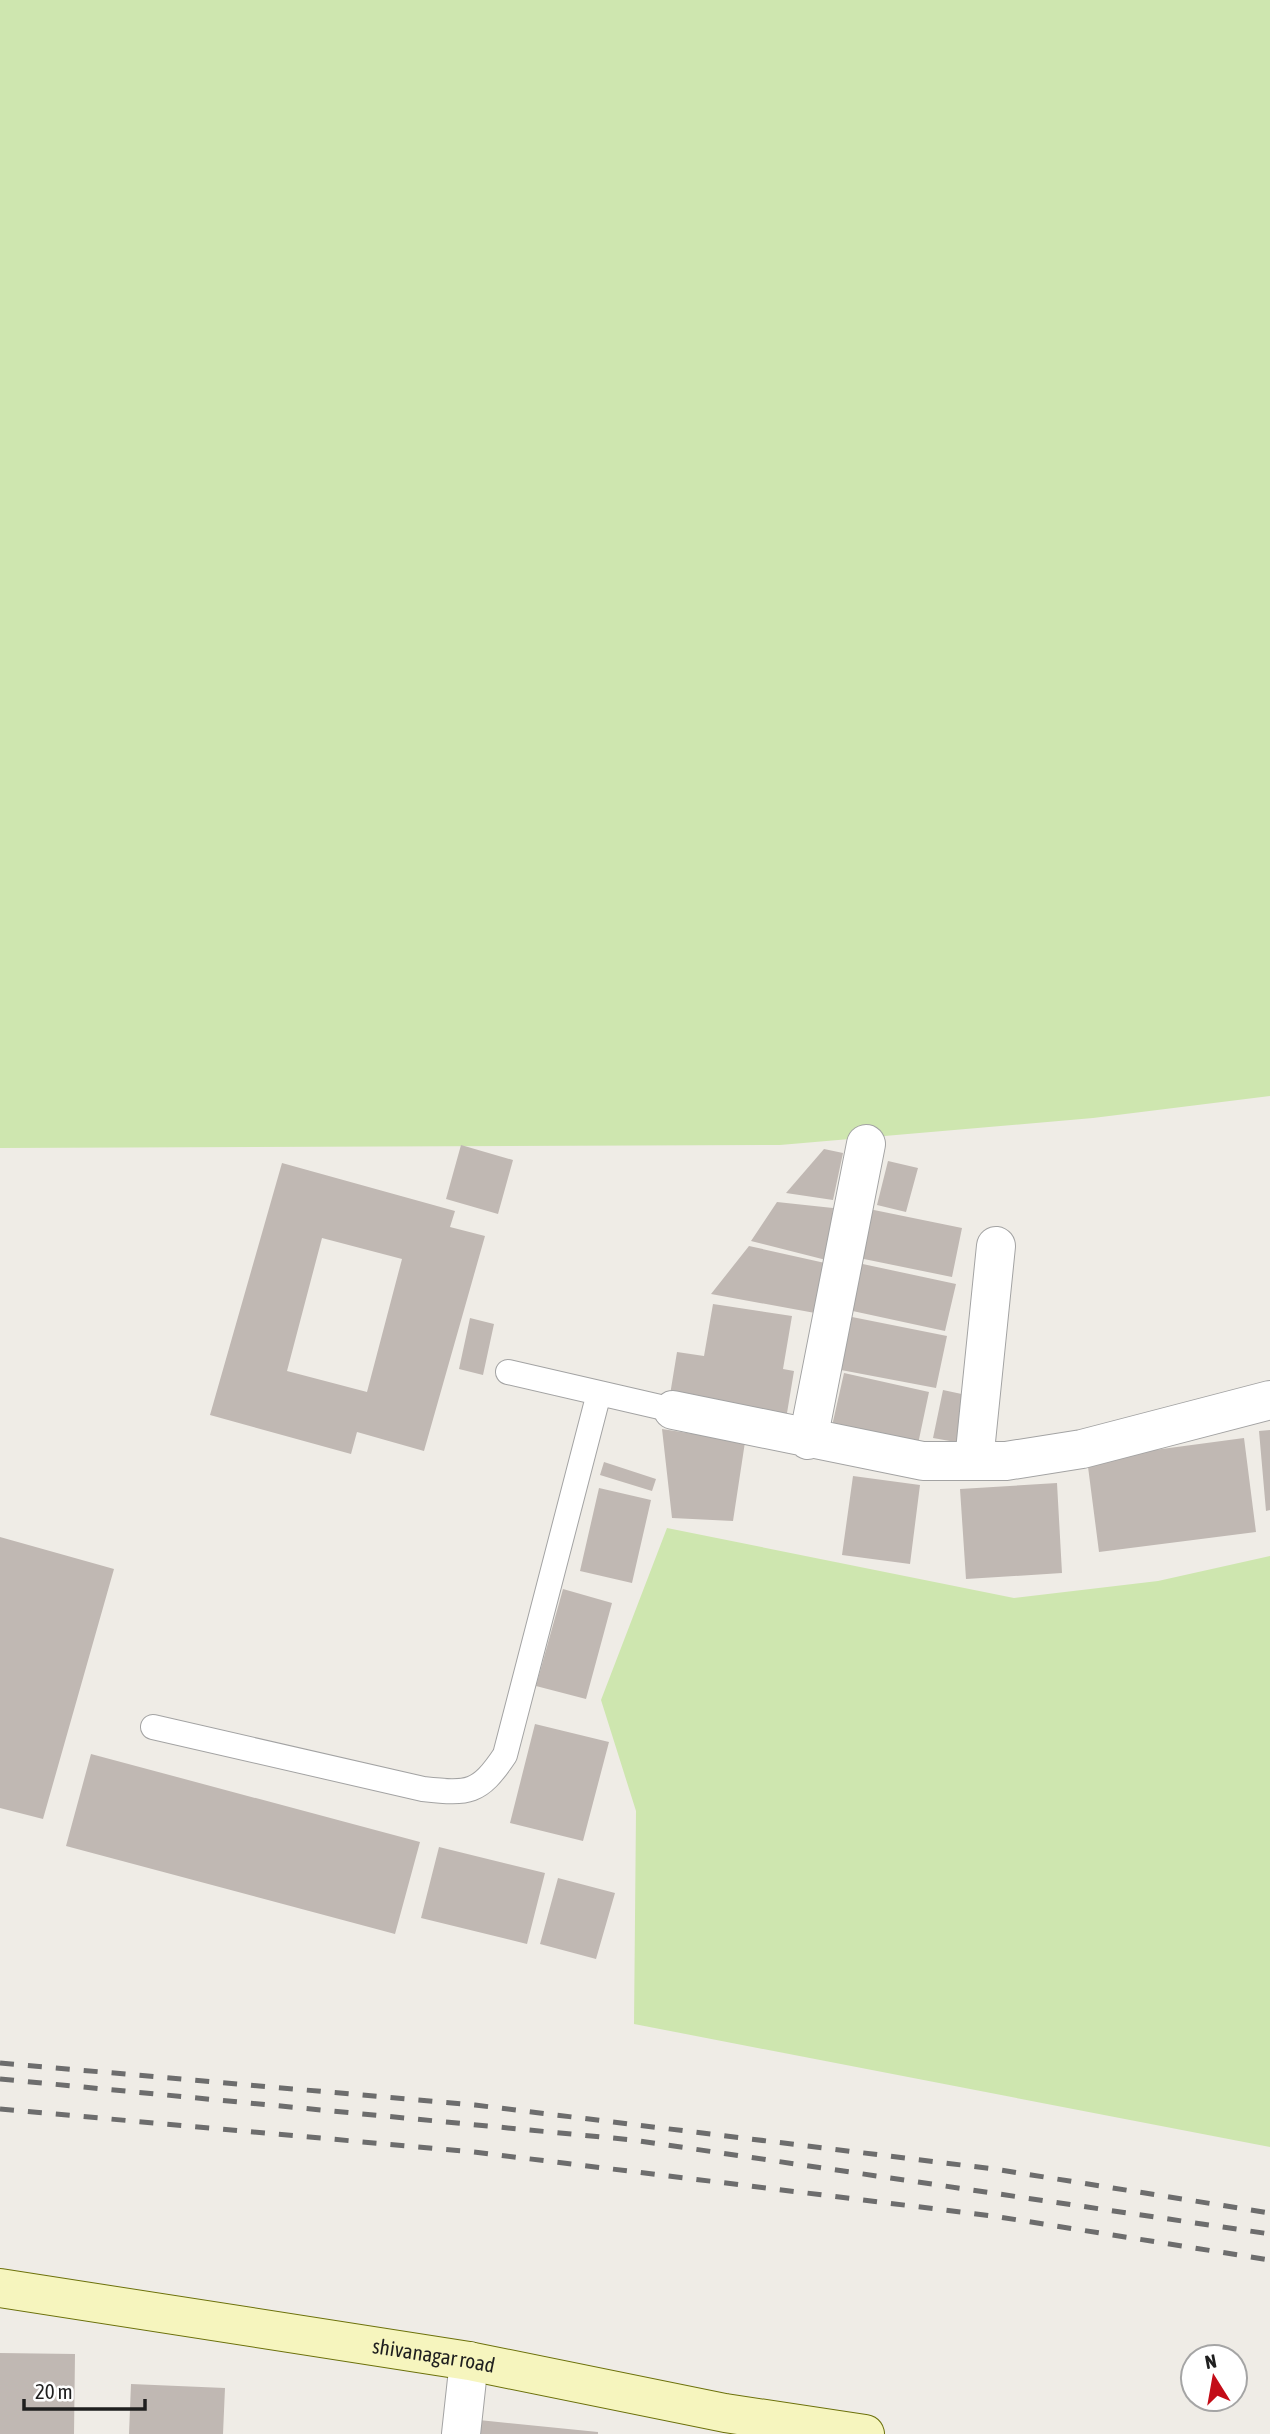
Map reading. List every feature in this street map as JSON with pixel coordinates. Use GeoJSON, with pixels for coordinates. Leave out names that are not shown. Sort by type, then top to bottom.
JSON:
{"type":"FeatureCollection","features":[{"type":"Feature","properties":{"kind":"street"},"geometry":{"type":"LineString","coordinates":[[808,1440],[866,1144]]}},
{"type":"Feature","properties":{"kind":"street"},"geometry":{"type":"LineString","coordinates":[[974,1461],[996,1246]]}},
{"type":"Feature","properties":{"kind":"street"},"geometry":{"type":"LineString","coordinates":[[673,1410],[808,1440],[923,1461],[1006,1461],[1082,1449],[1270,1400]]}},
{"type":"Feature","properties":{"kind":"street","name":"shivanagar road"},"geometry":{"type":"LineString","coordinates":[[0,2288],[469,2361],[724,2423],[865,2434]]}},
{"type":"Feature","properties":{"kind":"street"},"geometry":{"type":"LineString","coordinates":[[461,2434],[469,2361]]}},
{"type":"Feature","properties":{"kind":"lane"},"geometry":{"type":"LineString","coordinates":[[508,1373],[673,1410]]}},
{"type":"Feature","properties":{"kind":"lane"},"geometry":{"type":"LineString","coordinates":[[153,1727],[423,1789],[458,1793],[487,1782],[505,1755],[598,1393]]}},
{"type":"Feature","properties":{"kind":"green space"},"geometry":{"type":"Polygon","coordinates":[[[0,0],[1270,0],[1270,1096],[1093,1118],[780,1145],[0,1148],[0,0]]]}},
{"type":"Feature","properties":{"kind":"green space"},"geometry":{"type":"Polygon","coordinates":[[[667,1528],[1014,1598],[1158,1581],[1270,1556],[1270,2147],[634,2024],[636,1811],[601,1700],[667,1528]]]}},
{"type":"Feature","properties":{"kind":"building"},"geometry":{"type":"Polygon","coordinates":[[[461,1145],[513,1160],[498,1214],[446,1199],[461,1145]]]}},
{"type":"Feature","properties":{"kind":"building"},"geometry":{"type":"Polygon","coordinates":[[[824,1149],[843,1153],[833,1200],[786,1193],[824,1149]]]}},
{"type":"Feature","properties":{"kind":"building"},"geometry":{"type":"Polygon","coordinates":[[[888,1161],[918,1168],[906,1212],[877,1205],[888,1161]]]}},
{"type":"Feature","properties":{"kind":"building"},"geometry":{"type":"Polygon","coordinates":[[[282,1163],[455,1211],[450,1227],[485,1236],[424,1451],[357,1432],[351,1454],[210,1415],[282,1163]],[[322,1238],[287,1371],[367,1392],[402,1259],[322,1238]]]}},
{"type":"Feature","properties":{"kind":"building"},"geometry":{"type":"Polygon","coordinates":[[[777,1202],[833,1208],[830,1261],[751,1241],[777,1202]]]}},
{"type":"Feature","properties":{"kind":"building"},"geometry":{"type":"Polygon","coordinates":[[[869,1209],[962,1228],[952,1277],[859,1258],[869,1209]]]}},
{"type":"Feature","properties":{"kind":"building"},"geometry":{"type":"Polygon","coordinates":[[[749,1246],[825,1263],[815,1313],[711,1294],[749,1246]]]}},
{"type":"Feature","properties":{"kind":"building"},"geometry":{"type":"Polygon","coordinates":[[[858,1263],[956,1284],[945,1331],[848,1310],[858,1263]]]}},
{"type":"Feature","properties":{"kind":"building"},"geometry":{"type":"Polygon","coordinates":[[[713,1304],[792,1316],[783,1369],[794,1371],[786,1419],[669,1401],[677,1352],[704,1356],[713,1304]]]}},
{"type":"Feature","properties":{"kind":"building"},"geometry":{"type":"Polygon","coordinates":[[[852,1317],[947,1336],[936,1388],[841,1370],[852,1317]]]}},
{"type":"Feature","properties":{"kind":"building"},"geometry":{"type":"Polygon","coordinates":[[[470,1318],[494,1324],[483,1375],[459,1369],[470,1318]]]}},
{"type":"Feature","properties":{"kind":"building"},"geometry":{"type":"Polygon","coordinates":[[[844,1373],[929,1392],[918,1444],[832,1426],[844,1373]]]}},
{"type":"Feature","properties":{"kind":"building"},"geometry":{"type":"Polygon","coordinates":[[[943,1390],[971,1396],[961,1443],[933,1438],[943,1390]]]}},
{"type":"Feature","properties":{"kind":"building"},"geometry":{"type":"Polygon","coordinates":[[[662,1429],[745,1442],[733,1521],[672,1518],[662,1429]]]}},
{"type":"Feature","properties":{"kind":"building"},"geometry":{"type":"Polygon","coordinates":[[[1270,1430],[1270,1510],[1266,1511],[1259,1431],[1270,1430]]]}},
{"type":"Feature","properties":{"kind":"building"},"geometry":{"type":"Polygon","coordinates":[[[1244,1438],[1256,1532],[1099,1552],[1087,1459],[1244,1438]]]}},
{"type":"Feature","properties":{"kind":"building"},"geometry":{"type":"Polygon","coordinates":[[[604,1462],[656,1479],[652,1491],[600,1475],[604,1462]]]}},
{"type":"Feature","properties":{"kind":"building"},"geometry":{"type":"Polygon","coordinates":[[[853,1476],[920,1485],[910,1564],[842,1555],[853,1476]]]}},
{"type":"Feature","properties":{"kind":"building"},"geometry":{"type":"Polygon","coordinates":[[[1057,1483],[1062,1573],[966,1579],[960,1489],[1057,1483]]]}},
{"type":"Feature","properties":{"kind":"building"},"geometry":{"type":"Polygon","coordinates":[[[599,1488],[651,1500],[632,1583],[580,1571],[599,1488]]]}},
{"type":"Feature","properties":{"kind":"building"},"geometry":{"type":"Polygon","coordinates":[[[0,1537],[114,1569],[43,1819],[0,1808],[0,1537]]]}},
{"type":"Feature","properties":{"kind":"building"},"geometry":{"type":"Polygon","coordinates":[[[563,1589],[612,1603],[586,1699],[536,1686],[563,1589]]]}},
{"type":"Feature","properties":{"kind":"building"},"geometry":{"type":"Polygon","coordinates":[[[535,1724],[609,1742],[583,1841],[510,1823],[535,1724]]]}},
{"type":"Feature","properties":{"kind":"building"},"geometry":{"type":"Polygon","coordinates":[[[91,1754],[420,1842],[395,1934],[66,1846],[91,1754]]]}},
{"type":"Feature","properties":{"kind":"building"},"geometry":{"type":"Polygon","coordinates":[[[439,1847],[545,1873],[527,1944],[421,1918],[439,1847]]]}},
{"type":"Feature","properties":{"kind":"building"},"geometry":{"type":"Polygon","coordinates":[[[558,1878],[615,1893],[596,1959],[540,1944],[558,1878]]]}},
{"type":"Feature","properties":{"kind":"building"},"geometry":{"type":"Polygon","coordinates":[[[0,2353],[75,2354],[74,2434],[0,2434],[0,2353]]]}},
{"type":"Feature","properties":{"kind":"building"},"geometry":{"type":"Polygon","coordinates":[[[131,2384],[225,2388],[223,2434],[129,2434],[131,2384]]]}},
{"type":"Feature","properties":{"kind":"building"},"geometry":{"type":"Polygon","coordinates":[[[479,2420],[598,2432],[598,2434],[478,2434],[479,2420]]]}},
{"type":"Feature","properties":{"kind":"railway"},"geometry":{"type":"LineString","coordinates":[[0,2063],[475,2105],[994,2169],[1270,2213]]}},
{"type":"Feature","properties":{"kind":"railway"},"geometry":{"type":"LineString","coordinates":[[0,2079],[633,2140],[1270,2234]]}},
{"type":"Feature","properties":{"kind":"railway"},"geometry":{"type":"LineString","coordinates":[[0,2109],[474,2152],[993,2216],[1270,2260]]}}]}
